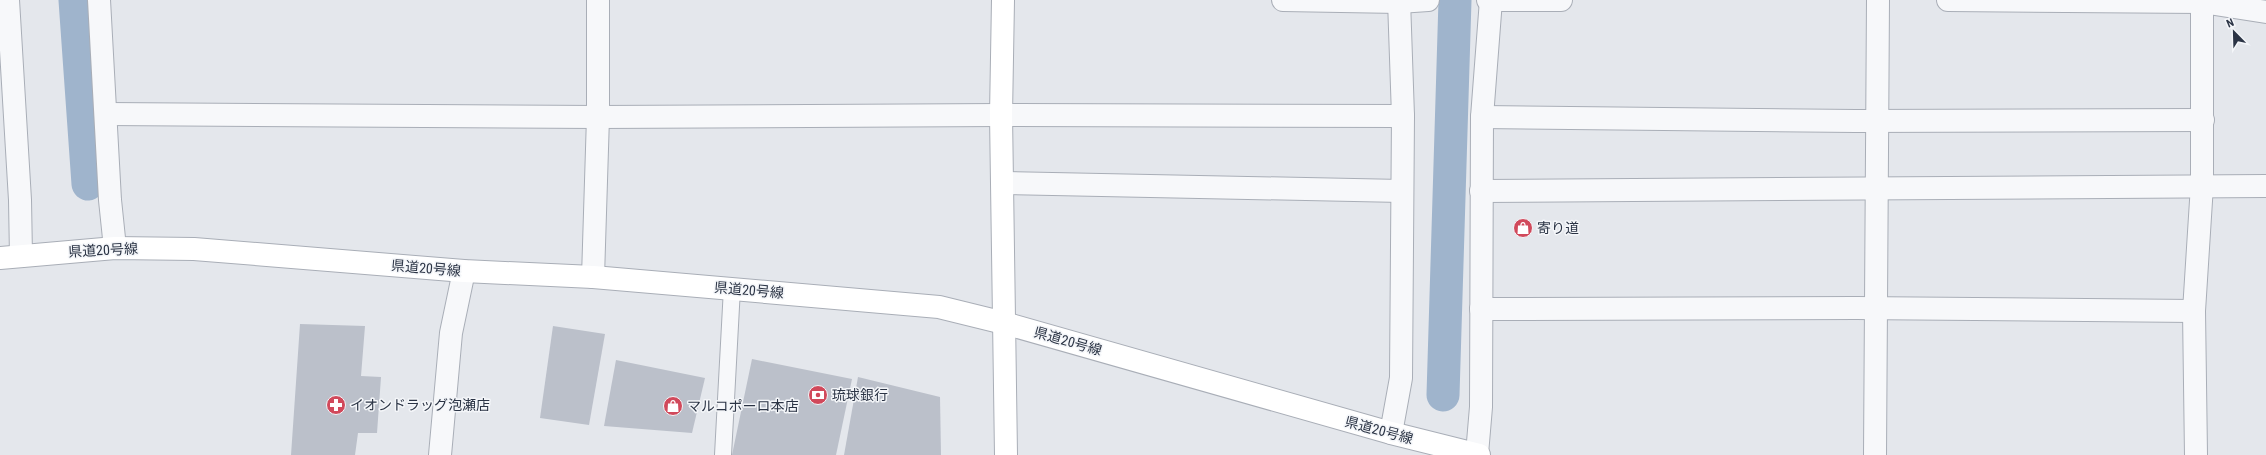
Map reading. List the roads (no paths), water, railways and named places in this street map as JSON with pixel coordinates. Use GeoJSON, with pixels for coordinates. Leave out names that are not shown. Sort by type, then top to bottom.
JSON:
{"type":"FeatureCollection","features":[{"type":"Feature","properties":{"kind":"main road"},"geometry":{"type":"LineString","coordinates":[[1003,0],[1001,115],[1006,455]]}},
{"type":"Feature","properties":{"kind":"main road","name":"県道20号線"},"geometry":{"type":"LineString","coordinates":[[10,257],[115,248],[194,249],[464,271],[593,277],[939,307],[1004,323],[1390,433],[1478,455]]}},
{"type":"Feature","properties":{"kind":"street"},"geometry":{"type":"LineString","coordinates":[[8,0],[5,31],[20,200],[10,257]]}},
{"type":"Feature","properties":{"kind":"street"},"geometry":{"type":"LineString","coordinates":[[99,0],[115,248]]}},
{"type":"Feature","properties":{"kind":"street"},"geometry":{"type":"LineString","coordinates":[[593,277],[598,118],[598,0]]}},
{"type":"Feature","properties":{"kind":"street"},"geometry":{"type":"LineString","coordinates":[[1283,0],[1428,0]]}},
{"type":"Feature","properties":{"kind":"street"},"geometry":{"type":"LineString","coordinates":[[1478,455],[1481,407],[1482,117],[1490,0],[1561,0]]}},
{"type":"Feature","properties":{"kind":"street"},"geometry":{"type":"LineString","coordinates":[[1875,455],[1875,190],[1878,0]]}},
{"type":"Feature","properties":{"kind":"street"},"geometry":{"type":"LineString","coordinates":[[1948,0],[2202,1],[2266,12]]}},
{"type":"Feature","properties":{"kind":"street"},"geometry":{"type":"LineString","coordinates":[[1390,433],[1401,378],[1403,116],[1399,1]]}},
{"type":"Feature","properties":{"kind":"street"},"geometry":{"type":"LineString","coordinates":[[2196,455],[2194,311],[2202,185],[2202,1]]}},
{"type":"Feature","properties":{"kind":"street"},"geometry":{"type":"LineString","coordinates":[[106,114],[598,118],[1001,115],[1403,116]]}},
{"type":"Feature","properties":{"kind":"street"},"geometry":{"type":"LineString","coordinates":[[1482,117],[1876,121],[2203,120]]}},
{"type":"Feature","properties":{"kind":"street"},"geometry":{"type":"LineString","coordinates":[[1003,183],[1402,191]]}},
{"type":"Feature","properties":{"kind":"street"},"geometry":{"type":"LineString","coordinates":[[1481,191],[1875,190],[2202,185],[2266,186]]}},
{"type":"Feature","properties":{"kind":"street"},"geometry":{"type":"LineString","coordinates":[[440,455],[451,333],[464,271]]}},
{"type":"Feature","properties":{"kind":"street"},"geometry":{"type":"LineString","coordinates":[[1481,309],[1875,308],[2194,311]]}},
{"type":"Feature","properties":{"kind":"lane"},"geometry":{"type":"LineString","coordinates":[[723,455],[732,288]]}},
{"type":"Feature","properties":{"kind":"waterway"},"geometry":{"type":"LineString","coordinates":[[75,0],[88,184]]}},
{"type":"Feature","properties":{"kind":"waterway"},"geometry":{"type":"LineString","coordinates":[[1443,395],[1455,0]]}},
{"type":"Feature","properties":{"kind":"place","name":"寄り道"},"geometry":{"type":"Point","coordinates":[1523,228]}},
{"type":"Feature","properties":{"kind":"place","name":"琉球銀行"},"geometry":{"type":"Point","coordinates":[818,395]}},
{"type":"Feature","properties":{"kind":"place","name":"イオンドラッグ泡瀬店"},"geometry":{"type":"Point","coordinates":[336,405]}},
{"type":"Feature","properties":{"kind":"place","name":"マルコポーロ本店"},"geometry":{"type":"Point","coordinates":[673,406]}}]}
